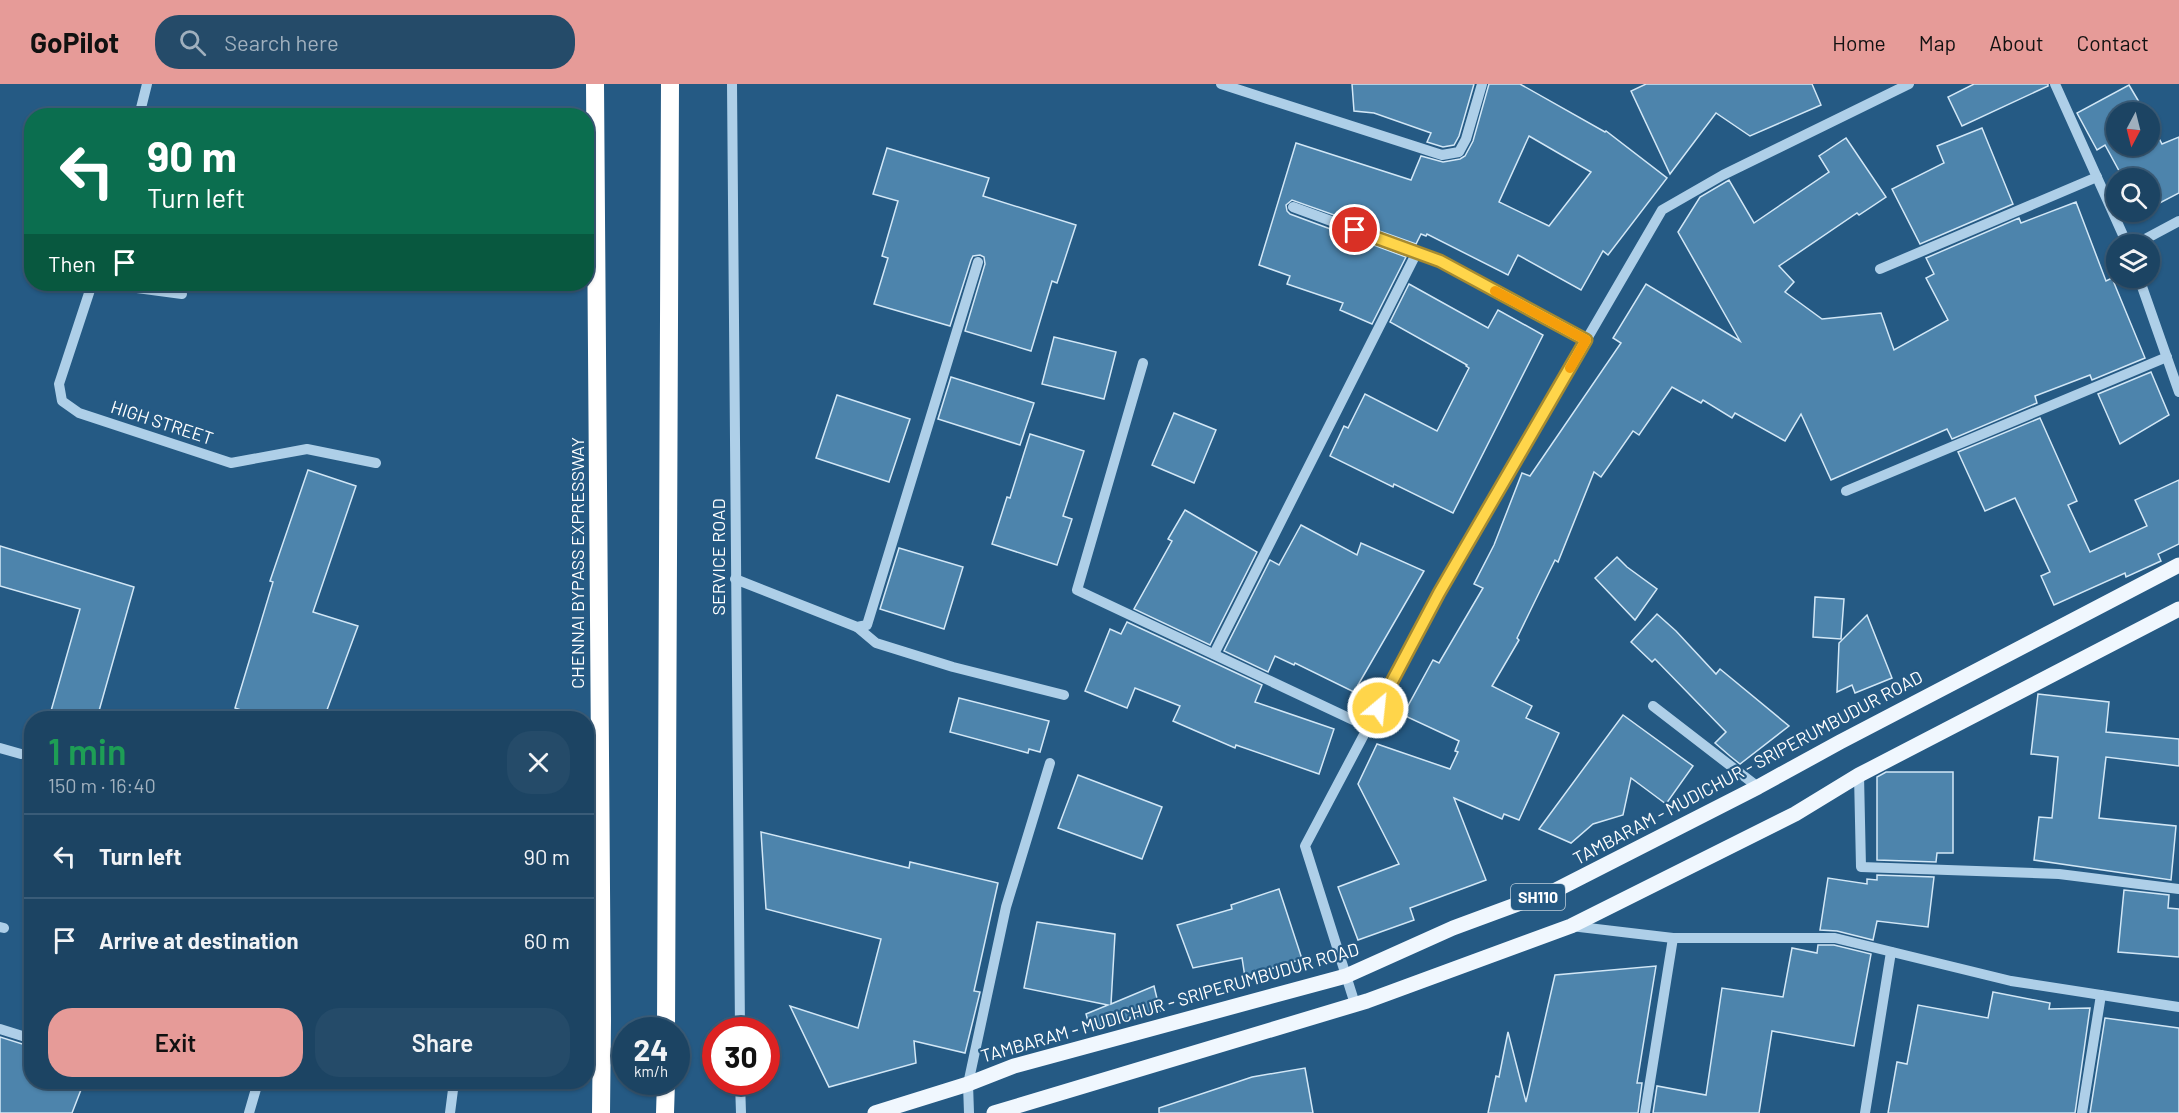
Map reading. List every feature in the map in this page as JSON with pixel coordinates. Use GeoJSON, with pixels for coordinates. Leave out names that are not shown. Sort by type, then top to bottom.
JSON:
{"type":"FeatureCollection","features":[{"type":"Feature","properties":{"kind":"highway","name":"CHENNAI BYPASS EXPRESSWAY"},"geometry":{"type":"LineString","coordinates":[[595,84],[601,1113]]}},
{"type":"Feature","properties":{"kind":"highway"},"geometry":{"type":"LineString","coordinates":[[666,1017],[670,84]]}},
{"type":"Feature","properties":{"kind":"highway"},"geometry":{"type":"LineString","coordinates":[[665,1113],[666,1095]]}},
{"type":"Feature","properties":{"kind":"main road","name":"TAMBARAM - MUDICHUR - SRIPERUMBUDUR ROAD"},"geometry":{"type":"LineString","coordinates":[[875,1113],[968,1084],[1014,1066],[1346,976],[1453,928],[1556,890],[1758,787],[2179,565]]}},
{"type":"Feature","properties":{"kind":"main road","name":"SH110"},"geometry":{"type":"LineString","coordinates":[[994,1113],[1355,1004],[1571,926],[1795,814],[1859,775],[2179,609]]}},
{"type":"Feature","properties":{"kind":"street"},"geometry":{"type":"LineString","coordinates":[[141,108],[147,84]]}},
{"type":"Feature","properties":{"kind":"street","name":"SERVICE ROAD"},"geometry":{"type":"LineString","coordinates":[[732,84],[740,1017]]}},
{"type":"Feature","properties":{"kind":"street"},"geometry":{"type":"LineString","coordinates":[[1221,84],[1442,155],[1459,152],[1466,139],[1482,84]]}},
{"type":"Feature","properties":{"kind":"street"},"geometry":{"type":"LineString","coordinates":[[1355,1004],[1305,846],[1439,593],[1662,210],[1723,175],[1909,84]]}},
{"type":"Feature","properties":{"kind":"street"},"geometry":{"type":"LineString","coordinates":[[2055,84],[2123,234]]}},
{"type":"Feature","properties":{"kind":"street"},"geometry":{"type":"LineString","coordinates":[[1880,269],[2097,177]]}},
{"type":"Feature","properties":{"kind":"street"},"geometry":{"type":"LineString","coordinates":[[1293,207],[1440,261],[1586,340]]}},
{"type":"Feature","properties":{"kind":"street"},"geometry":{"type":"LineString","coordinates":[[2155,234],[2179,221]]}},
{"type":"Feature","properties":{"kind":"street"},"geometry":{"type":"LineString","coordinates":[[1214,654],[1417,252]]}},
{"type":"Feature","properties":{"kind":"street"},"geometry":{"type":"LineString","coordinates":[[857,627],[867,625],[978,262]]}},
{"type":"Feature","properties":{"kind":"street"},"geometry":{"type":"LineString","coordinates":[[2143,288],[2179,392]]}},
{"type":"Feature","properties":{"kind":"street","name":"HIGH STREET"},"geometry":{"type":"LineString","coordinates":[[90,291],[59,384],[62,401],[80,413],[231,462],[307,449],[376,463]]}},
{"type":"Feature","properties":{"kind":"street"},"geometry":{"type":"LineString","coordinates":[[160,291],[182,294]]}},
{"type":"Feature","properties":{"kind":"street"},"geometry":{"type":"LineString","coordinates":[[1846,490],[2167,357]]}},
{"type":"Feature","properties":{"kind":"street"},"geometry":{"type":"LineString","coordinates":[[1143,363],[1077,590],[1368,727]]}},
{"type":"Feature","properties":{"kind":"street"},"geometry":{"type":"LineString","coordinates":[[735,579],[857,627],[876,643],[953,667],[1065,695]]}},
{"type":"Feature","properties":{"kind":"street"},"geometry":{"type":"LineString","coordinates":[[1653,706],[1758,787]]}},
{"type":"Feature","properties":{"kind":"street"},"geometry":{"type":"LineString","coordinates":[[0,748],[21,754]]}},
{"type":"Feature","properties":{"kind":"street"},"geometry":{"type":"LineString","coordinates":[[969,1113],[968,1084],[1006,907],[1050,763]]}},
{"type":"Feature","properties":{"kind":"street"},"geometry":{"type":"LineString","coordinates":[[1859,775],[1861,867],[2059,874],[2179,889]]}},
{"type":"Feature","properties":{"kind":"street"},"geometry":{"type":"LineString","coordinates":[[1571,926],[1673,938],[1835,938],[2011,981],[2179,1007]]}},
{"type":"Feature","properties":{"kind":"street"},"geometry":{"type":"LineString","coordinates":[[1645,1113],[1673,938]]}},
{"type":"Feature","properties":{"kind":"street"},"geometry":{"type":"LineString","coordinates":[[1865,1113],[1891,952]]}},
{"type":"Feature","properties":{"kind":"street"},"geometry":{"type":"LineString","coordinates":[[2082,1113],[2101,995]]}},
{"type":"Feature","properties":{"kind":"street"},"geometry":{"type":"LineString","coordinates":[[0,1029],[24,1036]]}},
{"type":"Feature","properties":{"kind":"street"},"geometry":{"type":"LineString","coordinates":[[249,1113],[256,1089]]}},
{"type":"Feature","properties":{"kind":"street"},"geometry":{"type":"LineString","coordinates":[[450,1113],[453,1089]]}},
{"type":"Feature","properties":{"kind":"street"},"geometry":{"type":"LineString","coordinates":[[740,1095],[741,1113]]}},
{"type":"Feature","properties":{"kind":"building"},"geometry":{"type":"Polygon","coordinates":[[[1352,84],[1474,84],[1459,136],[1454,145],[1443,147],[1427,142],[1431,133],[1374,113],[1354,111],[1352,84]]]}},
{"type":"Feature","properties":{"kind":"building"},"geometry":{"type":"Polygon","coordinates":[[[1489,84],[1520,84],[1606,131],[1667,178],[1608,255],[1603,251],[1581,290],[1518,255],[1508,275],[1427,234],[1426,236],[1421,234],[1416,244],[1292,200],[1286,205],[1290,214],[1406,257],[1372,324],[1340,310],[1343,303],[1287,284],[1290,276],[1259,265],[1296,143],[1411,180],[1421,156],[1443,162],[1460,159],[1465,156],[1473,141],[1489,84]],[[1529,136],[1499,202],[1549,226],[1591,172],[1529,136]]]}},
{"type":"Feature","properties":{"kind":"building"},"geometry":{"type":"Polygon","coordinates":[[[1646,84],[1812,84],[1821,105],[1750,136],[1716,113],[1670,174],[1631,91],[1646,84]]]}},
{"type":"Feature","properties":{"kind":"building"},"geometry":{"type":"Polygon","coordinates":[[[1974,84],[2048,84],[2048,86],[1962,126],[1948,97],[1974,84]]]}},
{"type":"Feature","properties":{"kind":"building"},"geometry":{"type":"Polygon","coordinates":[[[2129,85],[2139,102],[2106,102],[2106,147],[2105,145],[2097,150],[2077,113],[2129,85]]]}},
{"type":"Feature","properties":{"kind":"building"},"geometry":{"type":"Polygon","coordinates":[[[1982,128],[2013,204],[1920,244],[1892,189],[1944,163],[1937,146],[1982,128]]]}},
{"type":"Feature","properties":{"kind":"building"},"geometry":{"type":"Polygon","coordinates":[[[2179,137],[2179,193],[2160,203],[2160,168],[2118,168],[2111,156],[2160,156],[2160,140],[2162,144],[2179,137]]]}},
{"type":"Feature","properties":{"kind":"building"},"geometry":{"type":"Polygon","coordinates":[[[1846,138],[1886,197],[1859,215],[1857,213],[1779,266],[1794,282],[1785,292],[1822,319],[1881,313],[1894,350],[1948,320],[1926,278],[1934,274],[1926,258],[2019,218],[2021,223],[2076,202],[2106,281],[2106,288],[2116,288],[2145,358],[2092,380],[2090,375],[2035,396],[2037,403],[1952,439],[1947,429],[1831,480],[1801,414],[1785,441],[1735,413],[1732,418],[1703,400],[1701,403],[1672,387],[1639,435],[1633,431],[1601,477],[1594,472],[1558,562],[1555,560],[1517,638],[1519,640],[1492,686],[1532,706],[1526,718],[1559,733],[1519,820],[1504,814],[1502,819],[1454,798],[1486,880],[1410,908],[1414,920],[1358,940],[1338,887],[1399,864],[1358,784],[1377,744],[1450,769],[1458,752],[1455,751],[1459,741],[1403,715],[1433,660],[1439,663],[1483,588],[1474,584],[1494,545],[1522,473],[1530,476],[1621,343],[1613,338],[1646,284],[1740,341],[1678,232],[1700,197],[1729,180],[1754,223],[1829,172],[1819,156],[1846,138]]]}},
{"type":"Feature","properties":{"kind":"building"},"geometry":{"type":"Polygon","coordinates":[[[887,148],[989,178],[983,196],[1076,225],[1057,283],[1052,281],[1031,351],[965,331],[985,264],[984,257],[980,255],[973,256],[971,260],[950,326],[874,304],[888,258],[882,256],[898,201],[873,194],[887,148]]]}},
{"type":"Feature","properties":{"kind":"building"},"geometry":{"type":"Polygon","coordinates":[[[1409,284],[1488,328],[1498,310],[1543,335],[1453,513],[1330,456],[1344,426],[1348,428],[1365,394],[1437,431],[1469,368],[1390,322],[1409,284]]]}},
{"type":"Feature","properties":{"kind":"building"},"geometry":{"type":"Polygon","coordinates":[[[1054,337],[1116,352],[1104,399],[1042,384],[1054,337]]]}},
{"type":"Feature","properties":{"kind":"building"},"geometry":{"type":"Polygon","coordinates":[[[2151,372],[2169,415],[2120,444],[2098,394],[2151,372]]]}},
{"type":"Feature","properties":{"kind":"building"},"geometry":{"type":"Polygon","coordinates":[[[951,377],[1034,403],[1020,445],[938,419],[951,377]]]}},
{"type":"Feature","properties":{"kind":"building"},"geometry":{"type":"Polygon","coordinates":[[[837,395],[910,419],[889,482],[816,458],[837,395]]]}},
{"type":"Feature","properties":{"kind":"building"},"geometry":{"type":"Polygon","coordinates":[[[1174,413],[1216,430],[1194,483],[1152,465],[1174,413]]]}},
{"type":"Feature","properties":{"kind":"building"},"geometry":{"type":"Polygon","coordinates":[[[2040,418],[2077,501],[2068,505],[2090,552],[2147,526],[2135,500],[2179,480],[2179,544],[2158,554],[2161,561],[2126,577],[2125,573],[2054,605],[2041,576],[2050,572],[2015,498],[1985,511],[1958,452],[2040,418]]]}},
{"type":"Feature","properties":{"kind":"building"},"geometry":{"type":"Polygon","coordinates":[[[1030,434],[1084,451],[1063,516],[1072,519],[1057,565],[992,544],[1007,497],[1010,498],[1030,434]]]}},
{"type":"Feature","properties":{"kind":"building"},"geometry":{"type":"Polygon","coordinates":[[[308,470],[356,486],[313,612],[358,626],[327,711],[244,711],[235,708],[273,582],[270,581],[308,470]]]}},
{"type":"Feature","properties":{"kind":"building"},"geometry":{"type":"Polygon","coordinates":[[[1185,510],[1257,552],[1210,645],[1134,609],[1172,541],[1168,539],[1185,510]]]}},
{"type":"Feature","properties":{"kind":"building"},"geometry":{"type":"Polygon","coordinates":[[[1301,525],[1357,555],[1361,543],[1424,571],[1354,692],[1295,663],[1294,665],[1275,656],[1268,672],[1224,651],[1270,560],[1279,565],[1301,525]]]}},
{"type":"Feature","properties":{"kind":"building"},"geometry":{"type":"Polygon","coordinates":[[[0,546],[134,587],[99,711],[51,711],[80,609],[0,586],[0,546]]]}},
{"type":"Feature","properties":{"kind":"building"},"geometry":{"type":"Polygon","coordinates":[[[899,548],[963,567],[944,629],[880,609],[899,548]]]}},
{"type":"Feature","properties":{"kind":"building"},"geometry":{"type":"Polygon","coordinates":[[[1617,557],[1657,589],[1635,620],[1595,578],[1617,557]]]}},
{"type":"Feature","properties":{"kind":"building"},"geometry":{"type":"Polygon","coordinates":[[[1815,597],[1844,599],[1841,639],[1813,637],[1815,597]]]}},
{"type":"Feature","properties":{"kind":"building"},"geometry":{"type":"Polygon","coordinates":[[[1657,614],[1716,674],[1720,669],[1789,726],[1740,764],[1730,756],[1715,743],[1726,732],[1655,659],[1652,662],[1631,642],[1657,614]]]}},
{"type":"Feature","properties":{"kind":"building"},"geometry":{"type":"Polygon","coordinates":[[[1867,615],[1892,678],[1855,693],[1852,685],[1837,692],[1839,643],[1867,615]]]}},
{"type":"Feature","properties":{"kind":"building"},"geometry":{"type":"Polygon","coordinates":[[[1127,622],[1262,685],[1255,702],[1334,729],[1319,774],[1236,745],[1235,748],[1173,721],[1180,706],[1135,688],[1127,708],[1085,691],[1110,629],[1121,634],[1127,622]]]}},
{"type":"Feature","properties":{"kind":"building"},"geometry":{"type":"Polygon","coordinates":[[[2038,694],[2109,702],[2106,732],[2179,739],[2179,766],[2106,757],[2099,818],[2176,826],[2171,880],[2034,860],[2039,817],[2052,818],[2058,757],[2031,754],[2038,694]]]}},
{"type":"Feature","properties":{"kind":"building"},"geometry":{"type":"Polygon","coordinates":[[[959,698],[1049,721],[1040,752],[1029,749],[1028,753],[950,732],[959,698]]]}},
{"type":"Feature","properties":{"kind":"building"},"geometry":{"type":"Polygon","coordinates":[[[1623,715],[1693,766],[1666,804],[1631,778],[1623,815],[1593,824],[1571,843],[1539,829],[1623,715]]]}},
{"type":"Feature","properties":{"kind":"building"},"geometry":{"type":"Polygon","coordinates":[[[1886,772],[1953,772],[1953,853],[1937,853],[1936,862],[1877,860],[1877,777],[1886,772]]]}},
{"type":"Feature","properties":{"kind":"building"},"geometry":{"type":"Polygon","coordinates":[[[1078,775],[1162,807],[1142,859],[1058,828],[1078,775]]]}},
{"type":"Feature","properties":{"kind":"building"},"geometry":{"type":"Polygon","coordinates":[[[761,832],[909,868],[910,862],[998,883],[974,991],[980,992],[965,1053],[914,1041],[916,1063],[829,1087],[790,1006],[858,1028],[881,939],[766,909],[761,832]]]}},
{"type":"Feature","properties":{"kind":"building"},"geometry":{"type":"Polygon","coordinates":[[[1877,875],[1934,877],[1928,927],[1877,921],[1873,940],[1837,931],[1820,930],[1828,878],[1867,884],[1867,879],[1877,880],[1877,875]]]}},
{"type":"Feature","properties":{"kind":"building"},"geometry":{"type":"Polygon","coordinates":[[[1279,889],[1302,959],[1245,977],[1242,958],[1193,968],[1177,925],[1232,909],[1231,905],[1279,889]]]}},
{"type":"Feature","properties":{"kind":"building"},"geometry":{"type":"Polygon","coordinates":[[[2124,890],[2169,895],[2168,908],[2179,909],[2179,957],[2118,952],[2124,890]]]}},
{"type":"Feature","properties":{"kind":"building"},"geometry":{"type":"Polygon","coordinates":[[[1037,922],[1115,934],[1111,1004],[1154,986],[1160,1011],[1090,1028],[1086,1014],[1108,1005],[1024,988],[1037,922]]]}},
{"type":"Feature","properties":{"kind":"building"},"geometry":{"type":"Polygon","coordinates":[[[1818,945],[1834,945],[1871,954],[1854,1046],[1772,1031],[1759,1113],[1653,1113],[1657,1086],[1706,1095],[1722,988],[1783,997],[1792,948],[1817,953],[1818,945]]]}},
{"type":"Feature","properties":{"kind":"building"},"geometry":{"type":"Polygon","coordinates":[[[1656,966],[1637,1083],[1642,1083],[1638,1113],[1488,1113],[1496,1076],[1499,1077],[1508,1032],[1526,1102],[1555,975],[1656,966]]]}},
{"type":"Feature","properties":{"kind":"building"},"geometry":{"type":"Polygon","coordinates":[[[1993,992],[2050,1003],[2049,1009],[2090,1008],[2075,1113],[1888,1113],[1897,1062],[1907,1064],[1918,1005],[1988,1018],[1993,992]]]}},
{"type":"Feature","properties":{"kind":"building"},"geometry":{"type":"Polygon","coordinates":[[[2105,1018],[2179,1028],[2179,1113],[2090,1113],[2105,1018]]]}},
{"type":"Feature","properties":{"kind":"building"},"geometry":{"type":"Polygon","coordinates":[[[0,1037],[24,1044],[24,1089],[81,1089],[72,1113],[0,1113],[0,1037]]]}},
{"type":"Feature","properties":{"kind":"building"},"geometry":{"type":"Polygon","coordinates":[[[1305,1068],[1313,1113],[1159,1113],[1159,1108],[1252,1077],[1305,1068]]]}},
{"type":"Feature","properties":{"kind":"slow traffic"},"geometry":{"type":"LineString","coordinates":[[1495,291],[1586,340],[1570,368]]}},
{"type":"Feature","properties":{"kind":"route"},"geometry":{"type":"LineString","coordinates":[[1355,230],[1440,261],[1586,340],[1439,593],[1378,708]]}}]}
